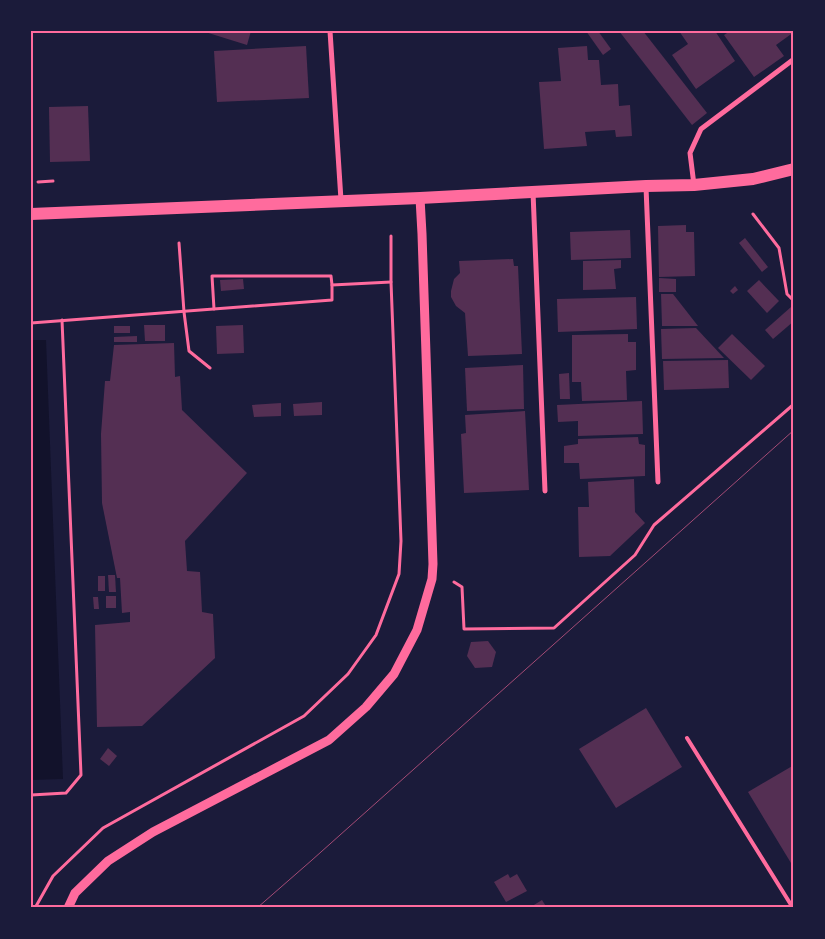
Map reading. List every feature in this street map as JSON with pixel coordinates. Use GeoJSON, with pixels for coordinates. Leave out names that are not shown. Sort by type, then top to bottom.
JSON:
{"type":"FeatureCollection","features":[{"type":"Feature","properties":{"kind":"main road"},"geometry":{"type":"LineString","coordinates":[[31,214],[694,185],[753,179],[794,169]]}},
{"type":"Feature","properties":{"kind":"street"},"geometry":{"type":"LineString","coordinates":[[329,31],[341,201]]}},
{"type":"Feature","properties":{"kind":"street"},"geometry":{"type":"LineString","coordinates":[[694,185],[690,153],[701,129],[794,59]]}},
{"type":"Feature","properties":{"kind":"street"},"geometry":{"type":"LineString","coordinates":[[646,186],[658,482]]}},
{"type":"Feature","properties":{"kind":"street"},"geometry":{"type":"LineString","coordinates":[[533,192],[546,491]]}},
{"type":"Feature","properties":{"kind":"street"},"geometry":{"type":"LineString","coordinates":[[68,908],[75,893],[108,861],[153,832],[329,740],[366,707],[394,674],[417,630],[432,579],[433,564],[420,198]]}},
{"type":"Feature","properties":{"kind":"lane"},"geometry":{"type":"LineString","coordinates":[[687,738],[793,908]]}},
{"type":"Feature","properties":{"kind":"path"},"geometry":{"type":"LineString","coordinates":[[38,182],[53,182]]}},
{"type":"Feature","properties":{"kind":"path"},"geometry":{"type":"LineString","coordinates":[[753,214],[779,248],[787,294],[794,301]]}},
{"type":"Feature","properties":{"kind":"path"},"geometry":{"type":"LineString","coordinates":[[34,908],[53,876],[103,828],[304,716],[348,674],[376,635],[399,574],[401,541],[391,282],[391,236]]}},
{"type":"Feature","properties":{"kind":"path"},"geometry":{"type":"LineString","coordinates":[[179,243],[189,351],[210,368]]}},
{"type":"Feature","properties":{"kind":"path"},"geometry":{"type":"LineString","coordinates":[[31,322],[184,312],[332,300],[331,276],[212,276],[214,309]]}},
{"type":"Feature","properties":{"kind":"path"},"geometry":{"type":"LineString","coordinates":[[332,285],[391,282]]}},
{"type":"Feature","properties":{"kind":"path"},"geometry":{"type":"LineString","coordinates":[[31,795],[66,793],[81,775],[62,320]]}},
{"type":"Feature","properties":{"kind":"path"},"geometry":{"type":"LineString","coordinates":[[454,582],[462,586],[464,629],[554,628],[635,556],[654,525],[794,404]]}},
{"type":"Feature","properties":{"kind":"shaded area"},"geometry":{"type":"Polygon","coordinates":[[[31,340],[46,340],[63,779],[31,780],[31,340]]]}},
{"type":"Feature","properties":{"kind":"building"},"geometry":{"type":"Polygon","coordinates":[[[202,31],[251,31],[247,45],[202,31]]]}},
{"type":"Feature","properties":{"kind":"building"},"geometry":{"type":"Polygon","coordinates":[[[586,31],[598,31],[611,49],[603,55],[586,31]]]}},
{"type":"Feature","properties":{"kind":"building"},"geometry":{"type":"Polygon","coordinates":[[[619,31],[643,31],[707,113],[692,125],[619,31]]]}},
{"type":"Feature","properties":{"kind":"building"},"geometry":{"type":"Polygon","coordinates":[[[679,31],[715,31],[735,61],[696,89],[672,55],[688,44],[679,31]]]}},
{"type":"Feature","properties":{"kind":"building"},"geometry":{"type":"Polygon","coordinates":[[[730,31],[794,32],[776,45],[784,56],[754,77],[724,35],[730,31]]]}},
{"type":"Feature","properties":{"kind":"building"},"geometry":{"type":"Polygon","coordinates":[[[306,46],[309,98],[217,102],[214,51],[306,46]]]}},
{"type":"Feature","properties":{"kind":"building"},"geometry":{"type":"Polygon","coordinates":[[[587,46],[588,60],[599,60],[601,85],[618,84],[619,106],[630,105],[632,136],[616,137],[615,130],[585,132],[587,146],[544,149],[539,82],[561,81],[558,48],[587,46]]]}},
{"type":"Feature","properties":{"kind":"building"},"geometry":{"type":"Polygon","coordinates":[[[88,106],[90,161],[50,162],[49,107],[88,106]]]}},
{"type":"Feature","properties":{"kind":"building"},"geometry":{"type":"Polygon","coordinates":[[[686,225],[686,232],[694,232],[695,276],[659,277],[658,226],[686,225]]]}},
{"type":"Feature","properties":{"kind":"building"},"geometry":{"type":"Polygon","coordinates":[[[630,230],[631,258],[571,260],[570,232],[630,230]]]}},
{"type":"Feature","properties":{"kind":"building"},"geometry":{"type":"Polygon","coordinates":[[[745,238],[768,267],[762,272],[739,243],[745,238]]]}},
{"type":"Feature","properties":{"kind":"building"},"geometry":{"type":"Polygon","coordinates":[[[513,259],[514,266],[518,266],[522,354],[468,356],[465,313],[456,306],[451,297],[454,279],[460,273],[459,261],[513,259]]]}},
{"type":"Feature","properties":{"kind":"building"},"geometry":{"type":"Polygon","coordinates":[[[621,260],[621,268],[614,269],[616,289],[583,290],[583,261],[621,260]]]}},
{"type":"Feature","properties":{"kind":"building"},"geometry":{"type":"Polygon","coordinates":[[[659,278],[676,279],[676,292],[659,292],[659,278]]]}},
{"type":"Feature","properties":{"kind":"building"},"geometry":{"type":"Polygon","coordinates":[[[243,279],[244,289],[221,291],[220,280],[243,279]]]}},
{"type":"Feature","properties":{"kind":"building"},"geometry":{"type":"Polygon","coordinates":[[[759,280],[779,301],[767,313],[747,291],[759,280]]]}},
{"type":"Feature","properties":{"kind":"building"},"geometry":{"type":"Polygon","coordinates":[[[735,286],[738,290],[733,294],[730,291],[735,286]]]}},
{"type":"Feature","properties":{"kind":"building"},"geometry":{"type":"Polygon","coordinates":[[[661,294],[673,294],[698,326],[662,326],[661,294]]]}},
{"type":"Feature","properties":{"kind":"building"},"geometry":{"type":"Polygon","coordinates":[[[636,297],[637,329],[558,332],[557,299],[636,297]]]}},
{"type":"Feature","properties":{"kind":"building"},"geometry":{"type":"Polygon","coordinates":[[[791,307],[794,311],[794,321],[773,339],[765,330],[791,307]]]}},
{"type":"Feature","properties":{"kind":"building"},"geometry":{"type":"Polygon","coordinates":[[[144,325],[165,325],[165,341],[145,341],[144,325]]]}},
{"type":"Feature","properties":{"kind":"building"},"geometry":{"type":"Polygon","coordinates":[[[243,325],[244,353],[217,354],[216,326],[243,325]]]}},
{"type":"Feature","properties":{"kind":"building"},"geometry":{"type":"Polygon","coordinates":[[[114,326],[130,326],[130,333],[114,333],[114,326]]]}},
{"type":"Feature","properties":{"kind":"building"},"geometry":{"type":"Polygon","coordinates":[[[696,328],[724,358],[662,359],[661,329],[696,328]]]}},
{"type":"Feature","properties":{"kind":"building"},"geometry":{"type":"Polygon","coordinates":[[[628,334],[628,342],[636,342],[636,370],[626,371],[627,400],[582,401],[581,382],[572,382],[572,335],[628,334]]]}},
{"type":"Feature","properties":{"kind":"building"},"geometry":{"type":"Polygon","coordinates":[[[732,334],[765,366],[751,380],[718,348],[732,334]]]}},
{"type":"Feature","properties":{"kind":"building"},"geometry":{"type":"Polygon","coordinates":[[[137,336],[137,342],[114,342],[114,337],[137,336]]]}},
{"type":"Feature","properties":{"kind":"building"},"geometry":{"type":"Polygon","coordinates":[[[174,343],[175,377],[180,376],[182,410],[247,473],[185,541],[187,571],[200,572],[202,612],[213,614],[215,658],[142,726],[97,727],[95,625],[130,622],[130,612],[122,613],[120,578],[117,578],[102,503],[101,434],[105,381],[110,381],[114,345],[174,343]]]}},
{"type":"Feature","properties":{"kind":"building"},"geometry":{"type":"Polygon","coordinates":[[[728,360],[729,388],[664,390],[663,361],[728,360]]]}},
{"type":"Feature","properties":{"kind":"building"},"geometry":{"type":"Polygon","coordinates":[[[523,365],[524,409],[467,411],[465,368],[523,365]]]}},
{"type":"Feature","properties":{"kind":"building"},"geometry":{"type":"Polygon","coordinates":[[[569,373],[570,399],[560,399],[559,374],[569,373]]]}},
{"type":"Feature","properties":{"kind":"building"},"geometry":{"type":"Polygon","coordinates":[[[642,401],[643,434],[578,436],[578,421],[558,422],[557,405],[642,401]]]}},
{"type":"Feature","properties":{"kind":"building"},"geometry":{"type":"Polygon","coordinates":[[[322,402],[322,415],[294,416],[293,404],[322,402]]]}},
{"type":"Feature","properties":{"kind":"building"},"geometry":{"type":"Polygon","coordinates":[[[281,403],[281,416],[254,417],[252,405],[281,403]]]}},
{"type":"Feature","properties":{"kind":"building"},"geometry":{"type":"Polygon","coordinates":[[[525,411],[529,490],[464,493],[461,434],[466,433],[465,415],[525,411]]]}},
{"type":"Feature","properties":{"kind":"building"},"geometry":{"type":"Polygon","coordinates":[[[638,437],[639,444],[645,445],[645,476],[580,479],[579,463],[564,463],[564,446],[578,444],[578,439],[638,437]]]}},
{"type":"Feature","properties":{"kind":"building"},"geometry":{"type":"Polygon","coordinates":[[[634,479],[635,512],[645,523],[610,556],[579,557],[578,507],[589,507],[588,482],[634,479]]]}},
{"type":"Feature","properties":{"kind":"building"},"geometry":{"type":"Polygon","coordinates":[[[108,575],[115,575],[116,592],[109,592],[108,575]]]}},
{"type":"Feature","properties":{"kind":"building"},"geometry":{"type":"Polygon","coordinates":[[[98,576],[105,576],[105,591],[98,591],[98,576]]]}},
{"type":"Feature","properties":{"kind":"building"},"geometry":{"type":"Polygon","coordinates":[[[106,596],[116,596],[116,608],[106,608],[106,596]]]}},
{"type":"Feature","properties":{"kind":"building"},"geometry":{"type":"Polygon","coordinates":[[[93,597],[98,597],[99,609],[94,609],[93,597]]]}},
{"type":"Feature","properties":{"kind":"building"},"geometry":{"type":"Polygon","coordinates":[[[488,641],[496,652],[492,667],[475,668],[467,656],[471,642],[488,641]]]}},
{"type":"Feature","properties":{"kind":"building"},"geometry":{"type":"Polygon","coordinates":[[[646,708],[682,767],[616,808],[579,749],[646,708]]]}},
{"type":"Feature","properties":{"kind":"building"},"geometry":{"type":"Polygon","coordinates":[[[108,748],[117,756],[109,766],[100,759],[108,748]]]}},
{"type":"Feature","properties":{"kind":"building"},"geometry":{"type":"Polygon","coordinates":[[[794,765],[794,868],[748,792],[794,765]]]}},
{"type":"Feature","properties":{"kind":"building"},"geometry":{"type":"Polygon","coordinates":[[[508,874],[510,878],[517,874],[527,891],[506,902],[494,882],[508,874]]]}},
{"type":"Feature","properties":{"kind":"building"},"geometry":{"type":"Polygon","coordinates":[[[542,900],[547,908],[529,908],[542,900]]]}},
{"type":"Feature","properties":{"kind":"tram line"},"geometry":{"type":"LineString","coordinates":[[257,908],[794,430]]}}]}
